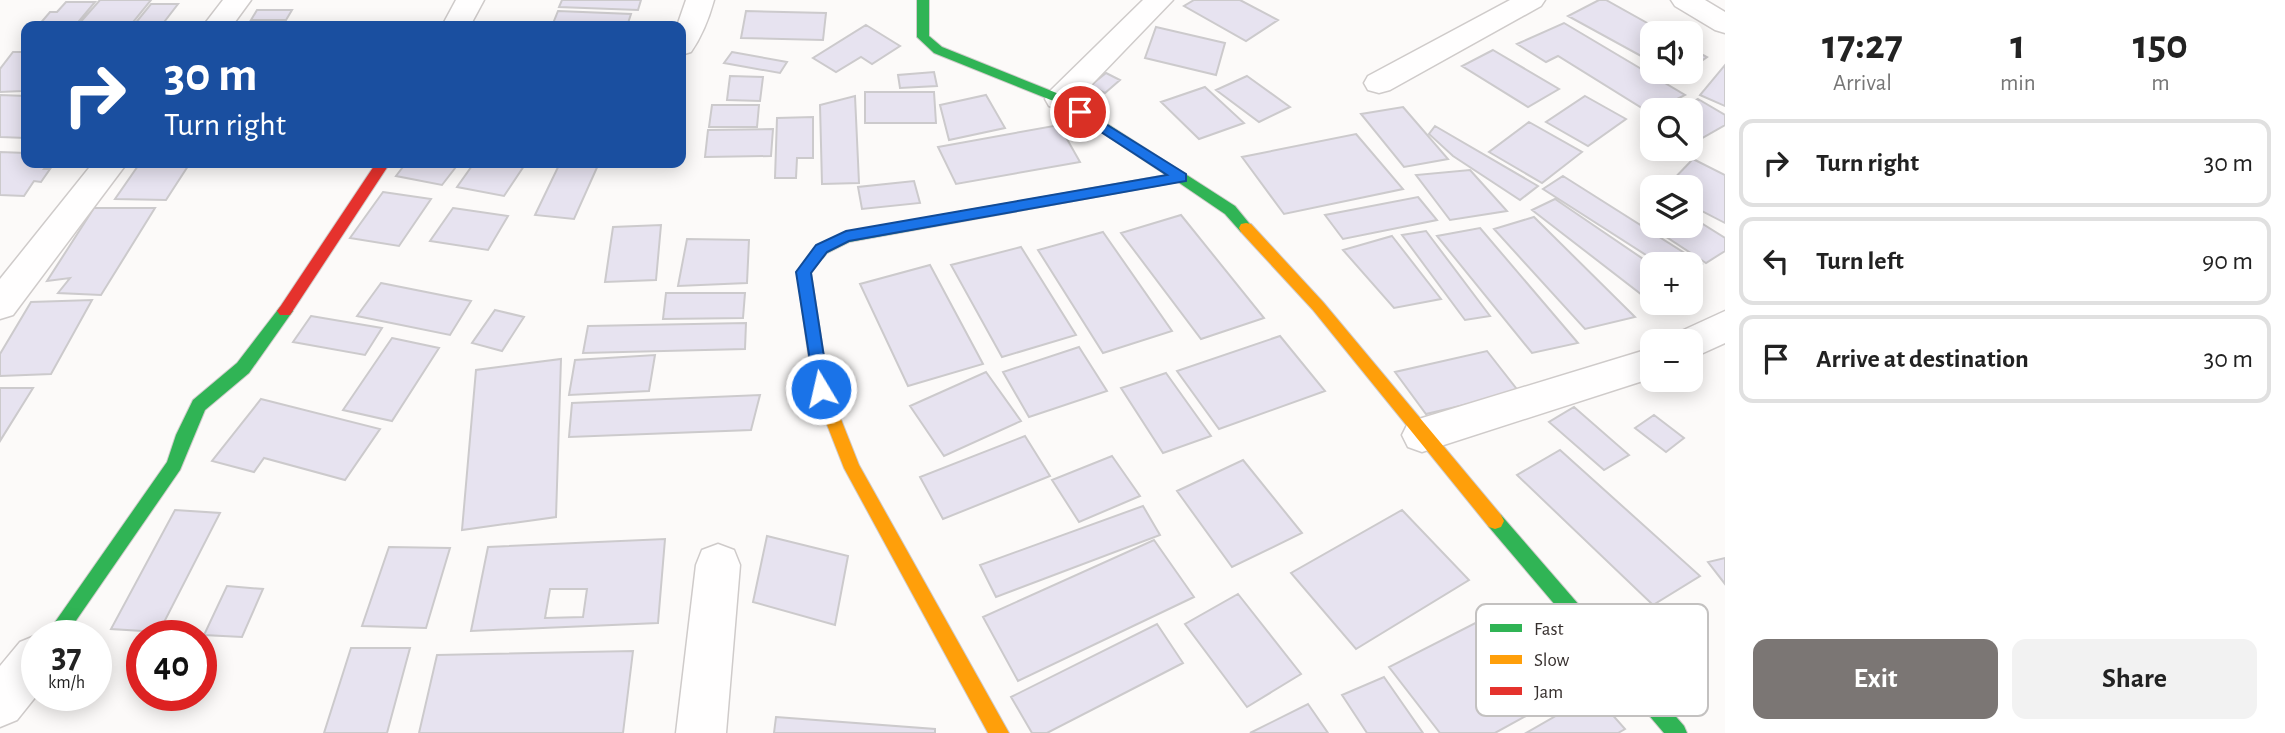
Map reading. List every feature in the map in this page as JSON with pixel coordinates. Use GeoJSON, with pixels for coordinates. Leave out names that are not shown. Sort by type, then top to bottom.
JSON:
{"type":"FeatureCollection","features":[{"type":"Feature","properties":{"kind":"street"},"geometry":{"type":"LineString","coordinates":[[221,21],[237,0]]}},
{"type":"Feature","properties":{"kind":"street"},"geometry":{"type":"LineString","coordinates":[[459,21],[470,0]]}},
{"type":"Feature","properties":{"kind":"street"},"geometry":{"type":"LineString","coordinates":[[686,36],[700,0]]}},
{"type":"Feature","properties":{"kind":"street"},"geometry":{"type":"LineString","coordinates":[[923,0],[923,37],[938,50],[1060,99],[1230,211],[1318,306],[1422,435],[1567,604]]}},
{"type":"Feature","properties":{"kind":"street"},"geometry":{"type":"LineString","coordinates":[[1060,99],[1159,0]]}},
{"type":"Feature","properties":{"kind":"street"},"geometry":{"type":"LineString","coordinates":[[1379,83],[1531,0]]}},
{"type":"Feature","properties":{"kind":"street"},"geometry":{"type":"LineString","coordinates":[[1685,0],[1725,24]]}},
{"type":"Feature","properties":{"kind":"street"},"geometry":{"type":"LineString","coordinates":[[0,305],[107,168]]}},
{"type":"Feature","properties":{"kind":"street"},"geometry":{"type":"LineString","coordinates":[[66,620],[174,465],[184,435],[199,405],[243,368],[264,342],[380,168]]}},
{"type":"Feature","properties":{"kind":"street"},"geometry":{"type":"LineString","coordinates":[[999,733],[852,468],[821,389],[804,272],[821,249],[846,237],[1181,177]]}},
{"type":"Feature","properties":{"kind":"street"},"geometry":{"type":"LineString","coordinates":[[1703,337],[1725,326]]}},
{"type":"Feature","properties":{"kind":"street"},"geometry":{"type":"LineString","coordinates":[[1422,435],[1640,367]]}},
{"type":"Feature","properties":{"kind":"street"},"geometry":{"type":"LineString","coordinates":[[701,733],[718,565]]}},
{"type":"Feature","properties":{"kind":"street"},"geometry":{"type":"LineString","coordinates":[[0,703],[21,677]]}},
{"type":"Feature","properties":{"kind":"street"},"geometry":{"type":"LineString","coordinates":[[1662,716],[1677,733]]}},
{"type":"Feature","properties":{"kind":"building"},"geometry":{"type":"Polygon","coordinates":[[[100,0],[151,0],[134,21],[81,21],[100,0]]]}},
{"type":"Feature","properties":{"kind":"building"},"geometry":{"type":"Polygon","coordinates":[[[562,0],[641,0],[638,10],[559,7],[562,0]]]}},
{"type":"Feature","properties":{"kind":"building"},"geometry":{"type":"Polygon","coordinates":[[[1194,0],[1240,0],[1278,20],[1246,41],[1184,6],[1194,0]]]}},
{"type":"Feature","properties":{"kind":"building"},"geometry":{"type":"Polygon","coordinates":[[[1599,0],[1606,0],[1644,21],[1640,21],[1640,55],[1568,16],[1599,0]]]}},
{"type":"Feature","properties":{"kind":"building"},"geometry":{"type":"Polygon","coordinates":[[[66,2],[95,2],[79,21],[42,21],[50,12],[57,12],[66,2]]]}},
{"type":"Feature","properties":{"kind":"building"},"geometry":{"type":"Polygon","coordinates":[[[151,4],[178,4],[165,21],[137,21],[151,4]]]}},
{"type":"Feature","properties":{"kind":"building"},"geometry":{"type":"Polygon","coordinates":[[[257,10],[292,10],[286,20],[251,20],[257,10]]]}},
{"type":"Feature","properties":{"kind":"building"},"geometry":{"type":"Polygon","coordinates":[[[558,11],[631,14],[629,21],[554,21],[558,11]]]}},
{"type":"Feature","properties":{"kind":"building"},"geometry":{"type":"Polygon","coordinates":[[[746,11],[826,13],[823,40],[741,38],[746,11]]]}},
{"type":"Feature","properties":{"kind":"building"},"geometry":{"type":"Polygon","coordinates":[[[1564,23],[1640,68],[1640,84],[1667,84],[1685,95],[1679,98],[1640,98],[1640,107],[1558,56],[1546,62],[1517,44],[1564,23]]]}},
{"type":"Feature","properties":{"kind":"building"},"geometry":{"type":"Polygon","coordinates":[[[866,25],[900,46],[872,64],[861,57],[836,72],[813,58],[866,25]]]}},
{"type":"Feature","properties":{"kind":"building"},"geometry":{"type":"Polygon","coordinates":[[[1156,27],[1225,43],[1216,75],[1145,58],[1156,27]]]}},
{"type":"Feature","properties":{"kind":"building"},"geometry":{"type":"Polygon","coordinates":[[[1493,50],[1559,89],[1528,107],[1462,66],[1493,50]]]}},
{"type":"Feature","properties":{"kind":"building"},"geometry":{"type":"Polygon","coordinates":[[[13,52],[21,52],[21,91],[0,92],[0,69],[13,52]]]}},
{"type":"Feature","properties":{"kind":"building"},"geometry":{"type":"Polygon","coordinates":[[[732,52],[787,62],[780,73],[724,63],[732,52]]]}},
{"type":"Feature","properties":{"kind":"building"},"geometry":{"type":"Polygon","coordinates":[[[1725,65],[1725,106],[1700,95],[1725,65]]]}},
{"type":"Feature","properties":{"kind":"building"},"geometry":{"type":"Polygon","coordinates":[[[934,72],[937,86],[900,88],[898,75],[934,72]]]}},
{"type":"Feature","properties":{"kind":"building"},"geometry":{"type":"Polygon","coordinates":[[[1106,73],[1120,80],[1105,93],[1090,86],[1106,73]]]}},
{"type":"Feature","properties":{"kind":"building"},"geometry":{"type":"Polygon","coordinates":[[[730,76],[763,77],[760,101],[727,100],[730,76]]]}},
{"type":"Feature","properties":{"kind":"building"},"geometry":{"type":"Polygon","coordinates":[[[1247,76],[1290,107],[1259,122],[1216,90],[1247,76]]]}},
{"type":"Feature","properties":{"kind":"building"},"geometry":{"type":"Polygon","coordinates":[[[1205,87],[1244,123],[1199,139],[1161,102],[1205,87]]]}},
{"type":"Feature","properties":{"kind":"building"},"geometry":{"type":"Polygon","coordinates":[[[865,92],[934,92],[936,123],[865,123],[865,92]]]}},
{"type":"Feature","properties":{"kind":"building"},"geometry":{"type":"Polygon","coordinates":[[[0,95],[21,96],[21,138],[0,137],[0,95]]]}},
{"type":"Feature","properties":{"kind":"building"},"geometry":{"type":"Polygon","coordinates":[[[986,95],[1005,128],[949,140],[940,105],[986,95]]]}},
{"type":"Feature","properties":{"kind":"building"},"geometry":{"type":"Polygon","coordinates":[[[855,96],[859,183],[822,184],[820,105],[855,96]]]}},
{"type":"Feature","properties":{"kind":"building"},"geometry":{"type":"Polygon","coordinates":[[[1585,96],[1626,119],[1588,146],[1546,122],[1585,96]]]}},
{"type":"Feature","properties":{"kind":"building"},"geometry":{"type":"Polygon","coordinates":[[[1703,102],[1725,115],[1725,125],[1703,138],[1703,102]]]}},
{"type":"Feature","properties":{"kind":"building"},"geometry":{"type":"Polygon","coordinates":[[[712,105],[759,105],[757,127],[709,127],[712,105]]]}},
{"type":"Feature","properties":{"kind":"building"},"geometry":{"type":"Polygon","coordinates":[[[1403,107],[1448,159],[1404,167],[1361,114],[1403,107]]]}},
{"type":"Feature","properties":{"kind":"building"},"geometry":{"type":"Polygon","coordinates":[[[813,117],[813,158],[797,158],[796,178],[775,178],[777,118],[813,117]]]}},
{"type":"Feature","properties":{"kind":"building"},"geometry":{"type":"Polygon","coordinates":[[[1529,122],[1582,152],[1542,183],[1489,152],[1529,122]]]}},
{"type":"Feature","properties":{"kind":"building"},"geometry":{"type":"Polygon","coordinates":[[[1059,125],[1080,162],[956,184],[938,147],[1059,125]]]}},
{"type":"Feature","properties":{"kind":"building"},"geometry":{"type":"Polygon","coordinates":[[[1435,126],[1538,186],[1520,200],[1453,156],[1429,134],[1435,126]]]}},
{"type":"Feature","properties":{"kind":"building"},"geometry":{"type":"Polygon","coordinates":[[[773,129],[771,156],[705,157],[708,130],[773,129]]]}},
{"type":"Feature","properties":{"kind":"building"},"geometry":{"type":"Polygon","coordinates":[[[1356,134],[1403,189],[1284,214],[1242,157],[1356,134]]]}},
{"type":"Feature","properties":{"kind":"building"},"geometry":{"type":"Polygon","coordinates":[[[0,152],[21,153],[21,168],[50,169],[41,182],[34,181],[24,196],[0,195],[0,152]]]}},
{"type":"Feature","properties":{"kind":"building"},"geometry":{"type":"Polygon","coordinates":[[[1691,161],[1697,161],[1725,175],[1725,223],[1703,212],[1703,175],[1678,175],[1691,161]]]}},
{"type":"Feature","properties":{"kind":"building"},"geometry":{"type":"Polygon","coordinates":[[[137,168],[187,168],[166,200],[115,199],[137,168]]]}},
{"type":"Feature","properties":{"kind":"building"},"geometry":{"type":"Polygon","coordinates":[[[402,168],[455,168],[442,185],[396,176],[402,168]]]}},
{"type":"Feature","properties":{"kind":"building"},"geometry":{"type":"Polygon","coordinates":[[[470,168],[523,168],[504,196],[457,187],[470,168]]]}},
{"type":"Feature","properties":{"kind":"building"},"geometry":{"type":"Polygon","coordinates":[[[558,168],[597,168],[574,219],[535,215],[558,168]]]}},
{"type":"Feature","properties":{"kind":"building"},"geometry":{"type":"Polygon","coordinates":[[[1470,170],[1507,211],[1450,220],[1416,175],[1470,170]]]}},
{"type":"Feature","properties":{"kind":"building"},"geometry":{"type":"Polygon","coordinates":[[[1563,176],[1640,225],[1640,238],[1661,238],[1683,252],[1641,252],[1543,189],[1563,176]]]}},
{"type":"Feature","properties":{"kind":"building"},"geometry":{"type":"Polygon","coordinates":[[[914,181],[920,203],[862,209],[858,187],[914,181]]]}},
{"type":"Feature","properties":{"kind":"building"},"geometry":{"type":"Polygon","coordinates":[[[383,192],[431,199],[399,246],[350,238],[383,192]]]}},
{"type":"Feature","properties":{"kind":"building"},"geometry":{"type":"Polygon","coordinates":[[[1418,197],[1437,220],[1343,239],[1325,215],[1418,197]]]}},
{"type":"Feature","properties":{"kind":"building"},"geometry":{"type":"Polygon","coordinates":[[[1555,199],[1640,257],[1640,293],[1532,210],[1555,199]]]}},
{"type":"Feature","properties":{"kind":"building"},"geometry":{"type":"Polygon","coordinates":[[[94,208],[155,208],[101,295],[58,293],[70,278],[47,281],[94,208]]]}},
{"type":"Feature","properties":{"kind":"building"},"geometry":{"type":"Polygon","coordinates":[[[453,208],[508,216],[488,250],[430,241],[453,208]]]}},
{"type":"Feature","properties":{"kind":"building"},"geometry":{"type":"Polygon","coordinates":[[[1181,215],[1264,318],[1201,339],[1121,233],[1181,215]]]}},
{"type":"Feature","properties":{"kind":"building"},"geometry":{"type":"Polygon","coordinates":[[[1534,217],[1635,317],[1585,329],[1494,229],[1534,217]]]}},
{"type":"Feature","properties":{"kind":"building"},"geometry":{"type":"Polygon","coordinates":[[[1703,224],[1725,238],[1725,251],[1706,263],[1703,261],[1703,252],[1689,252],[1668,238],[1703,238],[1703,224]]]}},
{"type":"Feature","properties":{"kind":"building"},"geometry":{"type":"Polygon","coordinates":[[[661,225],[656,280],[605,282],[613,227],[661,225]]]}},
{"type":"Feature","properties":{"kind":"building"},"geometry":{"type":"Polygon","coordinates":[[[1480,228],[1578,343],[1532,353],[1437,236],[1480,228]]]}},
{"type":"Feature","properties":{"kind":"building"},"geometry":{"type":"Polygon","coordinates":[[[1426,231],[1490,316],[1465,320],[1402,235],[1426,231]]]}},
{"type":"Feature","properties":{"kind":"building"},"geometry":{"type":"Polygon","coordinates":[[[1103,232],[1172,331],[1103,353],[1038,250],[1103,232]]]}},
{"type":"Feature","properties":{"kind":"building"},"geometry":{"type":"Polygon","coordinates":[[[1392,236],[1441,299],[1394,308],[1343,250],[1392,236]]]}},
{"type":"Feature","properties":{"kind":"building"},"geometry":{"type":"Polygon","coordinates":[[[687,239],[749,240],[747,283],[678,286],[687,239]]]}},
{"type":"Feature","properties":{"kind":"building"},"geometry":{"type":"Polygon","coordinates":[[[1021,247],[1076,335],[1002,357],[951,265],[1021,247]]]}},
{"type":"Feature","properties":{"kind":"building"},"geometry":{"type":"Polygon","coordinates":[[[930,265],[983,364],[908,386],[860,284],[930,265]]]}},
{"type":"Feature","properties":{"kind":"building"},"geometry":{"type":"Polygon","coordinates":[[[381,283],[471,301],[450,335],[357,316],[381,283]]]}},
{"type":"Feature","properties":{"kind":"building"},"geometry":{"type":"Polygon","coordinates":[[[666,293],[745,293],[743,318],[663,319],[666,293]]]}},
{"type":"Feature","properties":{"kind":"building"},"geometry":{"type":"Polygon","coordinates":[[[92,300],[51,374],[0,376],[0,354],[31,302],[92,300]]]}},
{"type":"Feature","properties":{"kind":"building"},"geometry":{"type":"Polygon","coordinates":[[[495,310],[524,317],[502,351],[472,343],[495,310]]]}},
{"type":"Feature","properties":{"kind":"building"},"geometry":{"type":"Polygon","coordinates":[[[311,316],[382,328],[365,355],[293,342],[311,316]]]}},
{"type":"Feature","properties":{"kind":"building"},"geometry":{"type":"Polygon","coordinates":[[[746,323],[745,349],[583,353],[588,326],[746,323]]]}},
{"type":"Feature","properties":{"kind":"building"},"geometry":{"type":"Polygon","coordinates":[[[1280,336],[1325,391],[1219,429],[1177,371],[1280,336]]]}},
{"type":"Feature","properties":{"kind":"building"},"geometry":{"type":"Polygon","coordinates":[[[392,338],[439,348],[392,421],[343,410],[392,338]]]}},
{"type":"Feature","properties":{"kind":"building"},"geometry":{"type":"Polygon","coordinates":[[[1079,347],[1107,391],[1029,417],[1003,372],[1079,347]]]}},
{"type":"Feature","properties":{"kind":"building"},"geometry":{"type":"Polygon","coordinates":[[[1487,351],[1519,392],[1426,414],[1395,372],[1487,351]]]}},
{"type":"Feature","properties":{"kind":"building"},"geometry":{"type":"Polygon","coordinates":[[[655,355],[649,391],[569,395],[575,360],[655,355]]]}},
{"type":"Feature","properties":{"kind":"building"},"geometry":{"type":"Polygon","coordinates":[[[561,359],[556,517],[462,530],[476,370],[561,359]]]}},
{"type":"Feature","properties":{"kind":"building"},"geometry":{"type":"Polygon","coordinates":[[[986,372],[1021,421],[944,456],[910,406],[986,372]]]}},
{"type":"Feature","properties":{"kind":"building"},"geometry":{"type":"Polygon","coordinates":[[[1166,373],[1211,436],[1163,453],[1121,388],[1166,373]]]}},
{"type":"Feature","properties":{"kind":"building"},"geometry":{"type":"Polygon","coordinates":[[[0,388],[33,388],[0,441],[0,388]]]}},
{"type":"Feature","properties":{"kind":"building"},"geometry":{"type":"Polygon","coordinates":[[[760,395],[751,430],[569,437],[572,403],[760,395]]]}},
{"type":"Feature","properties":{"kind":"building"},"geometry":{"type":"Polygon","coordinates":[[[261,399],[380,429],[345,480],[264,458],[254,472],[212,461],[261,399]]]}},
{"type":"Feature","properties":{"kind":"building"},"geometry":{"type":"Polygon","coordinates":[[[1574,407],[1629,455],[1604,470],[1549,422],[1574,407]]]}},
{"type":"Feature","properties":{"kind":"building"},"geometry":{"type":"Polygon","coordinates":[[[1654,415],[1684,438],[1666,452],[1635,428],[1654,415]]]}},
{"type":"Feature","properties":{"kind":"building"},"geometry":{"type":"Polygon","coordinates":[[[1025,436],[1050,476],[943,519],[920,477],[1025,436]]]}},
{"type":"Feature","properties":{"kind":"building"},"geometry":{"type":"Polygon","coordinates":[[[1560,450],[1700,576],[1652,604],[1517,475],[1560,450]]]}},
{"type":"Feature","properties":{"kind":"building"},"geometry":{"type":"Polygon","coordinates":[[[1112,456],[1140,496],[1079,522],[1052,480],[1112,456]]]}},
{"type":"Feature","properties":{"kind":"building"},"geometry":{"type":"Polygon","coordinates":[[[1243,460],[1302,533],[1232,567],[1177,491],[1243,460]]]}},
{"type":"Feature","properties":{"kind":"building"},"geometry":{"type":"Polygon","coordinates":[[[1143,506],[1160,535],[996,597],[980,565],[1143,506]]]}},
{"type":"Feature","properties":{"kind":"building"},"geometry":{"type":"Polygon","coordinates":[[[175,510],[220,513],[165,620],[126,620],[126,630],[112,627],[175,510]]]}},
{"type":"Feature","properties":{"kind":"building"},"geometry":{"type":"Polygon","coordinates":[[[1402,510],[1469,580],[1356,649],[1291,573],[1402,510]]]}},
{"type":"Feature","properties":{"kind":"building"},"geometry":{"type":"Polygon","coordinates":[[[767,536],[848,556],[835,625],[753,602],[767,536]]]}},
{"type":"Feature","properties":{"kind":"building"},"geometry":{"type":"Polygon","coordinates":[[[665,539],[658,623],[471,631],[488,547],[665,539]],[[550,589],[545,618],[583,617],[587,589],[550,589]]]}},
{"type":"Feature","properties":{"kind":"building"},"geometry":{"type":"Polygon","coordinates":[[[1154,540],[1194,597],[1018,681],[983,617],[1154,540]]]}},
{"type":"Feature","properties":{"kind":"building"},"geometry":{"type":"Polygon","coordinates":[[[389,547],[450,548],[426,628],[362,626],[389,547]]]}},
{"type":"Feature","properties":{"kind":"building"},"geometry":{"type":"Polygon","coordinates":[[[1725,558],[1725,584],[1708,562],[1725,558]]]}},
{"type":"Feature","properties":{"kind":"building"},"geometry":{"type":"Polygon","coordinates":[[[227,586],[263,589],[242,637],[217,636],[217,620],[211,620],[227,586]]]}},
{"type":"Feature","properties":{"kind":"building"},"geometry":{"type":"Polygon","coordinates":[[[1238,594],[1301,674],[1247,707],[1185,624],[1238,594]]]}},
{"type":"Feature","properties":{"kind":"building"},"geometry":{"type":"Polygon","coordinates":[[[1476,623],[1476,716],[1526,716],[1495,733],[1440,733],[1389,667],[1476,623]]]}},
{"type":"Feature","properties":{"kind":"building"},"geometry":{"type":"Polygon","coordinates":[[[1157,624],[1183,663],[1047,733],[1032,733],[1011,697],[1157,624]]]}},
{"type":"Feature","properties":{"kind":"building"},"geometry":{"type":"Polygon","coordinates":[[[351,648],[410,648],[387,733],[324,733],[351,648]]]}},
{"type":"Feature","properties":{"kind":"building"},"geometry":{"type":"Polygon","coordinates":[[[633,651],[623,733],[419,733],[437,655],[633,651]]]}},
{"type":"Feature","properties":{"kind":"building"},"geometry":{"type":"Polygon","coordinates":[[[1384,677],[1423,733],[1367,733],[1342,695],[1384,677]]]}},
{"type":"Feature","properties":{"kind":"building"},"geometry":{"type":"Polygon","coordinates":[[[1308,704],[1328,733],[1250,733],[1308,704]]]}},
{"type":"Feature","properties":{"kind":"building"},"geometry":{"type":"Polygon","coordinates":[[[1556,716],[1613,716],[1625,729],[1618,733],[1526,733],[1556,716]]]}},
{"type":"Feature","properties":{"kind":"building"},"geometry":{"type":"Polygon","coordinates":[[[776,717],[935,729],[935,733],[774,733],[776,717]]]}},
{"type":"Feature","properties":{"kind":"traffic: fast"},"geometry":{"type":"LineString","coordinates":[[923,0],[923,37],[938,50],[1060,99],[1230,210],[1246,228]]}},
{"type":"Feature","properties":{"kind":"traffic: fast"},"geometry":{"type":"LineString","coordinates":[[818,254],[822,249],[846,237],[1181,177]]}},
{"type":"Feature","properties":{"kind":"traffic: fast"},"geometry":{"type":"LineString","coordinates":[[66,620],[174,465],[184,435],[199,405],[243,368],[285,311]]}},
{"type":"Feature","properties":{"kind":"traffic: fast"},"geometry":{"type":"LineString","coordinates":[[1495,521],[1566,604]]}},
{"type":"Feature","properties":{"kind":"traffic: fast"},"geometry":{"type":"LineString","coordinates":[[1662,716],[1677,733]]}},
{"type":"Feature","properties":{"kind":"traffic: slow"},"geometry":{"type":"LineString","coordinates":[[1246,228],[1318,306],[1495,521]]}},
{"type":"Feature","properties":{"kind":"traffic: slow"},"geometry":{"type":"LineString","coordinates":[[818,254],[804,272],[821,389],[852,468],[999,733]]}},
{"type":"Feature","properties":{"kind":"traffic: jam"},"geometry":{"type":"LineString","coordinates":[[285,311],[380,168]]}},
{"type":"Feature","properties":{"kind":"route"},"geometry":{"type":"LineString","coordinates":[[821,389],[804,272],[821,249],[846,237],[1181,177],[1080,112]]}}]}
